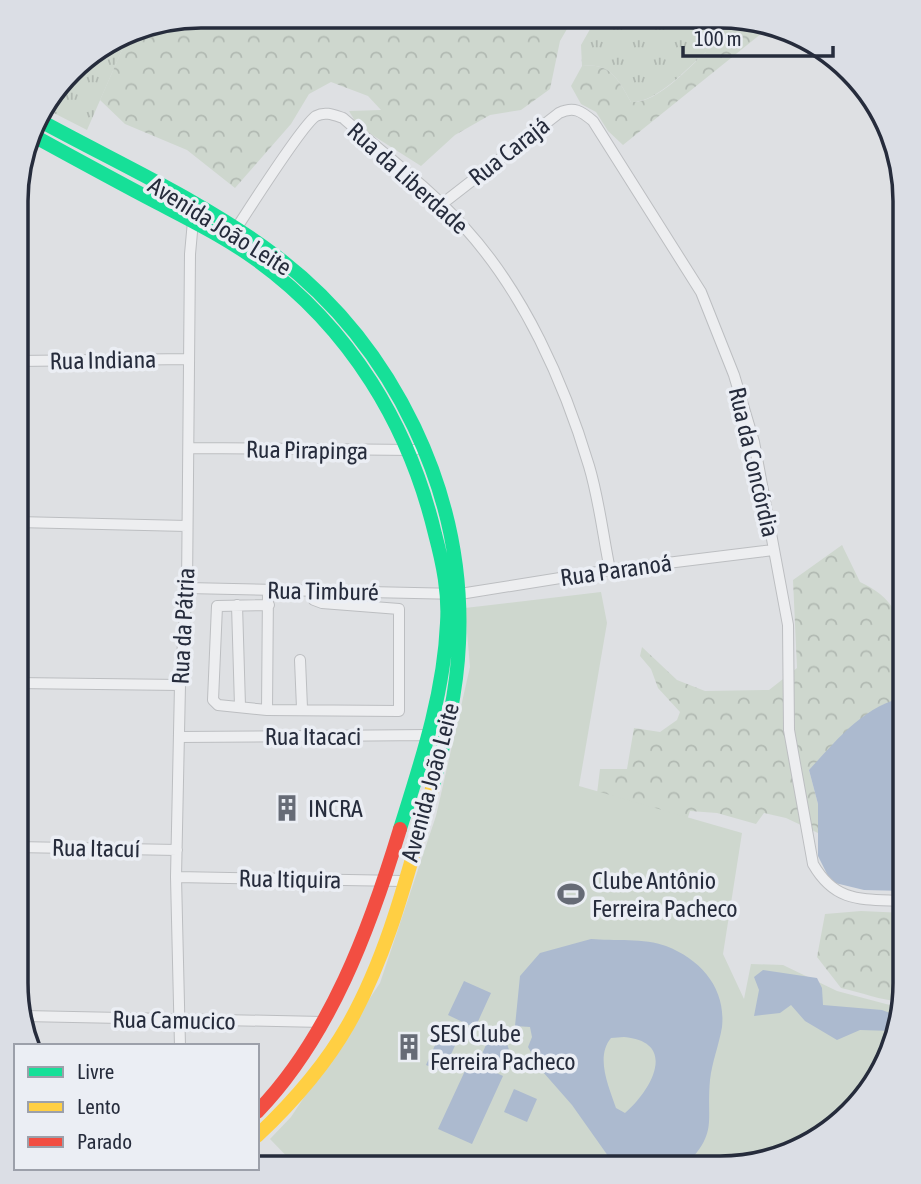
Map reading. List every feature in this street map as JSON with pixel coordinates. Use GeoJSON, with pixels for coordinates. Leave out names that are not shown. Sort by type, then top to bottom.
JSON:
{"type":"FeatureCollection","features":[{"type":"Feature","properties":{"kind":"street","name":"Rua Carajá"},"geometry":{"type":"LineString","coordinates":[[442,204],[559,113],[569,109],[580,110]]}},
{"type":"Feature","properties":{"kind":"street","name":"Rua da Concórdia"},"geometry":{"type":"LineString","coordinates":[[580,110],[593,121],[701,292],[727,353],[754,442],[788,625],[789,730],[813,864],[822,881],[836,893],[864,899],[893,900]]}},
{"type":"Feature","properties":{"kind":"street","name":"Rua da Liberdade"},"geometry":{"type":"LineString","coordinates":[[236,229],[316,116],[330,113],[342,118],[442,204],[467,230],[516,299],[556,373],[589,467],[610,570]]}},
{"type":"Feature","properties":{"kind":"street","name":"Avenida João Leite"},"geometry":{"type":"LineString","coordinates":[[46,124],[196,215],[261,262],[321,315],[375,383],[418,449]]}},
{"type":"Feature","properties":{"kind":"street","name":"Avenida João Leite"},"geometry":{"type":"LineString","coordinates":[[40,139],[196,215],[236,229],[303,278],[332,306],[388,378],[418,449],[435,530],[453,594],[459,643],[447,738],[414,849],[364,992],[348,1025],[312,1076],[259,1134]]}},
{"type":"Feature","properties":{"kind":"street","name":"Rua da Pátria"},"geometry":{"type":"LineString","coordinates":[[180,1044],[176,877],[180,685],[187,588],[189,359],[196,215]]}},
{"type":"Feature","properties":{"kind":"street","name":"Rua Indiana"},"geometry":{"type":"LineString","coordinates":[[28,361],[189,359]]}},
{"type":"Feature","properties":{"kind":"street","name":"Rua Pirapinga"},"geometry":{"type":"LineString","coordinates":[[189,448],[418,449]]}},
{"type":"Feature","properties":{"kind":"street"},"geometry":{"type":"LineString","coordinates":[[28,522],[187,526]]}},
{"type":"Feature","properties":{"kind":"street","name":"Rua Paranoá"},"geometry":{"type":"LineString","coordinates":[[453,594],[610,570],[773,550]]}},
{"type":"Feature","properties":{"kind":"street","name":"Rua Timburé"},"geometry":{"type":"LineString","coordinates":[[187,588],[453,594]]}},
{"type":"Feature","properties":{"kind":"street"},"geometry":{"type":"LineString","coordinates":[[267,710],[268,590]]}},
{"type":"Feature","properties":{"kind":"street"},"geometry":{"type":"LineString","coordinates":[[269,605],[218,605],[213,700],[218,705],[267,710],[302,708],[399,711],[400,612],[397,608],[322,603],[314,600],[315,590]]}},
{"type":"Feature","properties":{"kind":"street"},"geometry":{"type":"LineString","coordinates":[[356,591],[356,598],[366,606]]}},
{"type":"Feature","properties":{"kind":"street","name":"Avenida João Leite"},"geometry":{"type":"LineString","coordinates":[[259,1110],[300,1063],[323,1022],[386,881],[428,735],[453,594]]}},
{"type":"Feature","properties":{"kind":"street"},"geometry":{"type":"LineString","coordinates":[[237,605],[240,706]]}},
{"type":"Feature","properties":{"kind":"street"},"geometry":{"type":"LineString","coordinates":[[300,660],[302,708]]}},
{"type":"Feature","properties":{"kind":"street"},"geometry":{"type":"LineString","coordinates":[[28,683],[180,685]]}},
{"type":"Feature","properties":{"kind":"street","name":"Rua Itacaci"},"geometry":{"type":"LineString","coordinates":[[179,737],[428,735],[447,738]]}},
{"type":"Feature","properties":{"kind":"street"},"geometry":{"type":"LineString","coordinates":[[396,844],[414,849]]}},
{"type":"Feature","properties":{"kind":"street","name":"Rua Itacuí"},"geometry":{"type":"LineString","coordinates":[[28,847],[177,850]]}},
{"type":"Feature","properties":{"kind":"street","name":"Rua Itiquira"},"geometry":{"type":"LineString","coordinates":[[176,877],[403,881]]}},
{"type":"Feature","properties":{"kind":"street","name":"Rua Camucico"},"geometry":{"type":"LineString","coordinates":[[31,1016],[323,1022]]}},
{"type":"Feature","properties":{"kind":"green space"},"geometry":{"type":"Polygon","coordinates":[[[190,28],[568,28],[560,41],[550,89],[521,110],[490,115],[455,135],[421,166],[358,126],[349,111],[381,110],[368,96],[331,82],[309,94],[291,124],[235,188],[187,150],[125,124],[100,100],[124,46],[167,31],[190,28]]]}},
{"type":"Feature","properties":{"kind":"green space"},"geometry":{"type":"Polygon","coordinates":[[[591,28],[686,28],[706,34],[706,52],[681,75],[651,97],[631,102],[612,74],[600,67],[582,66],[581,45],[591,28]]]}},
{"type":"Feature","properties":{"kind":"green space"},"geometry":{"type":"Polygon","coordinates":[[[681,28],[743,29],[762,33],[623,145],[608,131],[596,112],[581,104],[571,86],[582,66],[592,65],[612,74],[631,102],[651,97],[672,84],[706,52],[705,34],[681,28]]]}},
{"type":"Feature","properties":{"kind":"green space"},"geometry":{"type":"Polygon","coordinates":[[[124,46],[87,130],[52,112],[87,71],[124,46]]]}},
{"type":"Feature","properties":{"kind":"green space"},"geometry":{"type":"Polygon","coordinates":[[[842,545],[860,582],[878,592],[893,610],[893,701],[809,770],[818,804],[818,833],[786,818],[764,813],[756,824],[717,813],[690,811],[679,845],[581,924],[600,769],[627,769],[634,728],[660,732],[677,720],[680,712],[658,688],[651,669],[640,656],[642,647],[677,680],[705,691],[769,690],[797,668],[793,580],[842,545]]]}},
{"type":"Feature","properties":{"kind":"green space","name":"Clube Antônio Ferreira Pacheco"},"geometry":{"type":"Polygon","coordinates":[[[601,592],[607,623],[579,786],[742,833],[723,954],[744,999],[751,964],[783,965],[837,991],[892,1005],[884,1039],[870,1070],[842,1105],[806,1133],[776,1147],[731,1156],[286,1156],[270,1139],[291,1117],[380,983],[436,816],[470,667],[465,608],[601,592]]]}},
{"type":"Feature","properties":{"kind":"green space"},"geometry":{"type":"Polygon","coordinates":[[[861,911],[893,912],[892,1000],[841,988],[817,957],[825,914],[861,911]]]}},
{"type":"Feature","properties":{"kind":"water"},"geometry":{"type":"Polygon","coordinates":[[[891,701],[893,891],[864,890],[831,882],[818,856],[818,804],[809,770],[852,726],[891,701]]]}},
{"type":"Feature","properties":{"kind":"water"},"geometry":{"type":"Polygon","coordinates":[[[591,939],[629,940],[666,946],[701,968],[716,988],[722,1013],[722,1027],[710,1080],[708,1127],[702,1145],[694,1156],[608,1156],[572,1105],[543,1072],[528,1047],[532,1037],[530,1027],[515,1026],[520,976],[540,953],[591,939]],[[624,1037],[611,1038],[606,1046],[604,1063],[607,1082],[616,1108],[625,1113],[644,1093],[651,1081],[655,1057],[651,1048],[641,1041],[624,1037]]]}},
{"type":"Feature","properties":{"kind":"water"},"geometry":{"type":"Polygon","coordinates":[[[763,970],[817,978],[822,988],[823,1005],[882,1010],[890,1013],[886,1031],[860,1030],[837,1040],[805,1021],[791,1005],[780,1013],[754,1016],[759,990],[754,977],[763,970]]]}},
{"type":"Feature","properties":{"kind":"water"},"geometry":{"type":"Polygon","coordinates":[[[464,981],[491,993],[475,1028],[448,1015],[464,981]]]}},
{"type":"Feature","properties":{"kind":"water"},"geometry":{"type":"Polygon","coordinates":[[[502,1028],[511,1056],[507,1065],[482,1054],[492,1031],[502,1028]]]}},
{"type":"Feature","properties":{"kind":"water"},"geometry":{"type":"Polygon","coordinates":[[[441,1032],[458,1039],[443,1072],[426,1065],[441,1032]]]}},
{"type":"Feature","properties":{"kind":"water"},"geometry":{"type":"Polygon","coordinates":[[[470,1060],[503,1076],[472,1144],[438,1129],[470,1060]]]}},
{"type":"Feature","properties":{"kind":"water"},"geometry":{"type":"Polygon","coordinates":[[[514,1089],[537,1099],[527,1122],[504,1112],[514,1089]]]}},
{"type":"Feature","properties":{"kind":"traffic: fast"},"geometry":{"type":"LineString","coordinates":[[46,124],[189,200],[276,256],[318,292],[355,333],[388,379],[414,427],[435,479],[450,532],[458,587],[459,643],[456,680],[432,789]]}},
{"type":"Feature","properties":{"kind":"traffic: fast"},"geometry":{"type":"LineString","coordinates":[[40,139],[209,230],[258,261],[291,287],[348,348],[392,417],[424,494],[443,567],[447,612],[445,649],[436,702],[400,829]]}},
{"type":"Feature","properties":{"kind":"traffic: slow"},"geometry":{"type":"LineString","coordinates":[[259,1134],[318,1070],[348,1025],[387,940],[432,789]]}},
{"type":"Feature","properties":{"kind":"traffic: jam"},"geometry":{"type":"LineString","coordinates":[[259,1110],[306,1050],[345,980],[375,904],[400,829]]}},
{"type":"Feature","properties":{"kind":"place","name":"INCRA"},"geometry":{"type":"Point","coordinates":[287,808]}},
{"type":"Feature","properties":{"kind":"place","name":"Clube Antônio Ferreira Pacheco"},"geometry":{"type":"Point","coordinates":[571,894]}},
{"type":"Feature","properties":{"kind":"place","name":"SESI Clube Ferreira Pacheco"},"geometry":{"type":"Point","coordinates":[409,1047]}}]}
